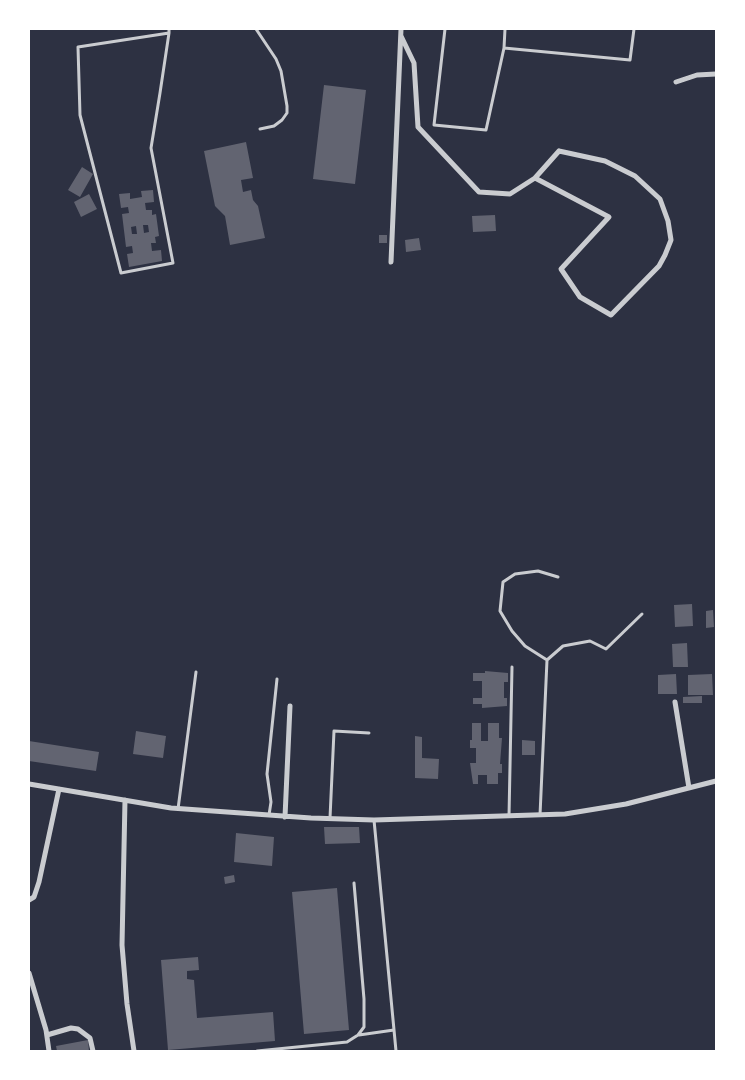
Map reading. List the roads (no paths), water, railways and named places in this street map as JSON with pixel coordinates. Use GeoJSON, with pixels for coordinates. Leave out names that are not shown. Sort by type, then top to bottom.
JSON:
{"type":"FeatureCollection","features":[{"type":"Feature","properties":{"kind":"street"},"geometry":{"type":"LineString","coordinates":[[391,262],[401,29]]}},
{"type":"Feature","properties":{"kind":"street"},"geometry":{"type":"LineString","coordinates":[[401,36],[414,63],[418,127],[480,192],[510,194],[535,178],[559,151],[605,161],[635,176],[660,198],[668,220],[671,240],[666,255],[659,266],[611,315],[580,297],[561,269],[609,217],[535,178]]}},
{"type":"Feature","properties":{"kind":"street"},"geometry":{"type":"LineString","coordinates":[[676,82],[698,76],[716,74]]}},
{"type":"Feature","properties":{"kind":"street"},"geometry":{"type":"LineString","coordinates":[[675,702],[689,788]]}},
{"type":"Feature","properties":{"kind":"street"},"geometry":{"type":"LineString","coordinates":[[285,816],[290,706]]}},
{"type":"Feature","properties":{"kind":"street"},"geometry":{"type":"LineString","coordinates":[[29,784],[178,808],[269,816],[374,820],[540,816],[590,811],[716,781]]}},
{"type":"Feature","properties":{"kind":"street"},"geometry":{"type":"LineString","coordinates":[[29,900],[34,897],[39,882],[60,789]]}},
{"type":"Feature","properties":{"kind":"street"},"geometry":{"type":"LineString","coordinates":[[124,800],[122,945],[127,1004],[134,1051]]}},
{"type":"Feature","properties":{"kind":"street"},"geometry":{"type":"LineString","coordinates":[[29,973],[47,1035],[49,1051]]}},
{"type":"Feature","properties":{"kind":"street"},"geometry":{"type":"LineString","coordinates":[[47,1035],[71,1028],[78,1029],[90,1038],[93,1051]]}},
{"type":"Feature","properties":{"kind":"lane"},"geometry":{"type":"LineString","coordinates":[[256,29],[276,59],[281,71],[287,106],[287,113],[282,120],[274,126],[260,129]]}},
{"type":"Feature","properties":{"kind":"lane"},"geometry":{"type":"LineString","coordinates":[[445,29],[434,125],[486,130],[504,48],[505,29]]}},
{"type":"Feature","properties":{"kind":"lane"},"geometry":{"type":"LineString","coordinates":[[504,48],[630,60],[634,29]]}},
{"type":"Feature","properties":{"kind":"lane"},"geometry":{"type":"LineString","coordinates":[[169,31],[151,148],[173,263],[121,273],[80,115],[78,46],[169,31]]}},
{"type":"Feature","properties":{"kind":"lane"},"geometry":{"type":"LineString","coordinates":[[547,660],[525,646],[512,631],[500,612],[503,582],[515,574],[538,571],[558,577]]}},
{"type":"Feature","properties":{"kind":"lane"},"geometry":{"type":"LineString","coordinates":[[540,816],[547,660],[563,646],[590,642],[606,649],[642,614]]}},
{"type":"Feature","properties":{"kind":"lane"},"geometry":{"type":"LineString","coordinates":[[509,816],[512,667]]}},
{"type":"Feature","properties":{"kind":"lane"},"geometry":{"type":"LineString","coordinates":[[178,808],[196,672]]}},
{"type":"Feature","properties":{"kind":"lane"},"geometry":{"type":"LineString","coordinates":[[269,816],[271,802],[267,774],[276,679]]}},
{"type":"Feature","properties":{"kind":"lane"},"geometry":{"type":"LineString","coordinates":[[330,819],[334,731],[369,733]]}},
{"type":"Feature","properties":{"kind":"lane"},"geometry":{"type":"LineString","coordinates":[[374,820],[396,1051]]}},
{"type":"Feature","properties":{"kind":"lane"},"geometry":{"type":"LineString","coordinates":[[256,1051],[347,1042],[358,1035],[364,1027],[365,1017],[354,883]]}},
{"type":"Feature","properties":{"kind":"lane"},"geometry":{"type":"LineString","coordinates":[[358,1035],[394,1030]]}}]}
